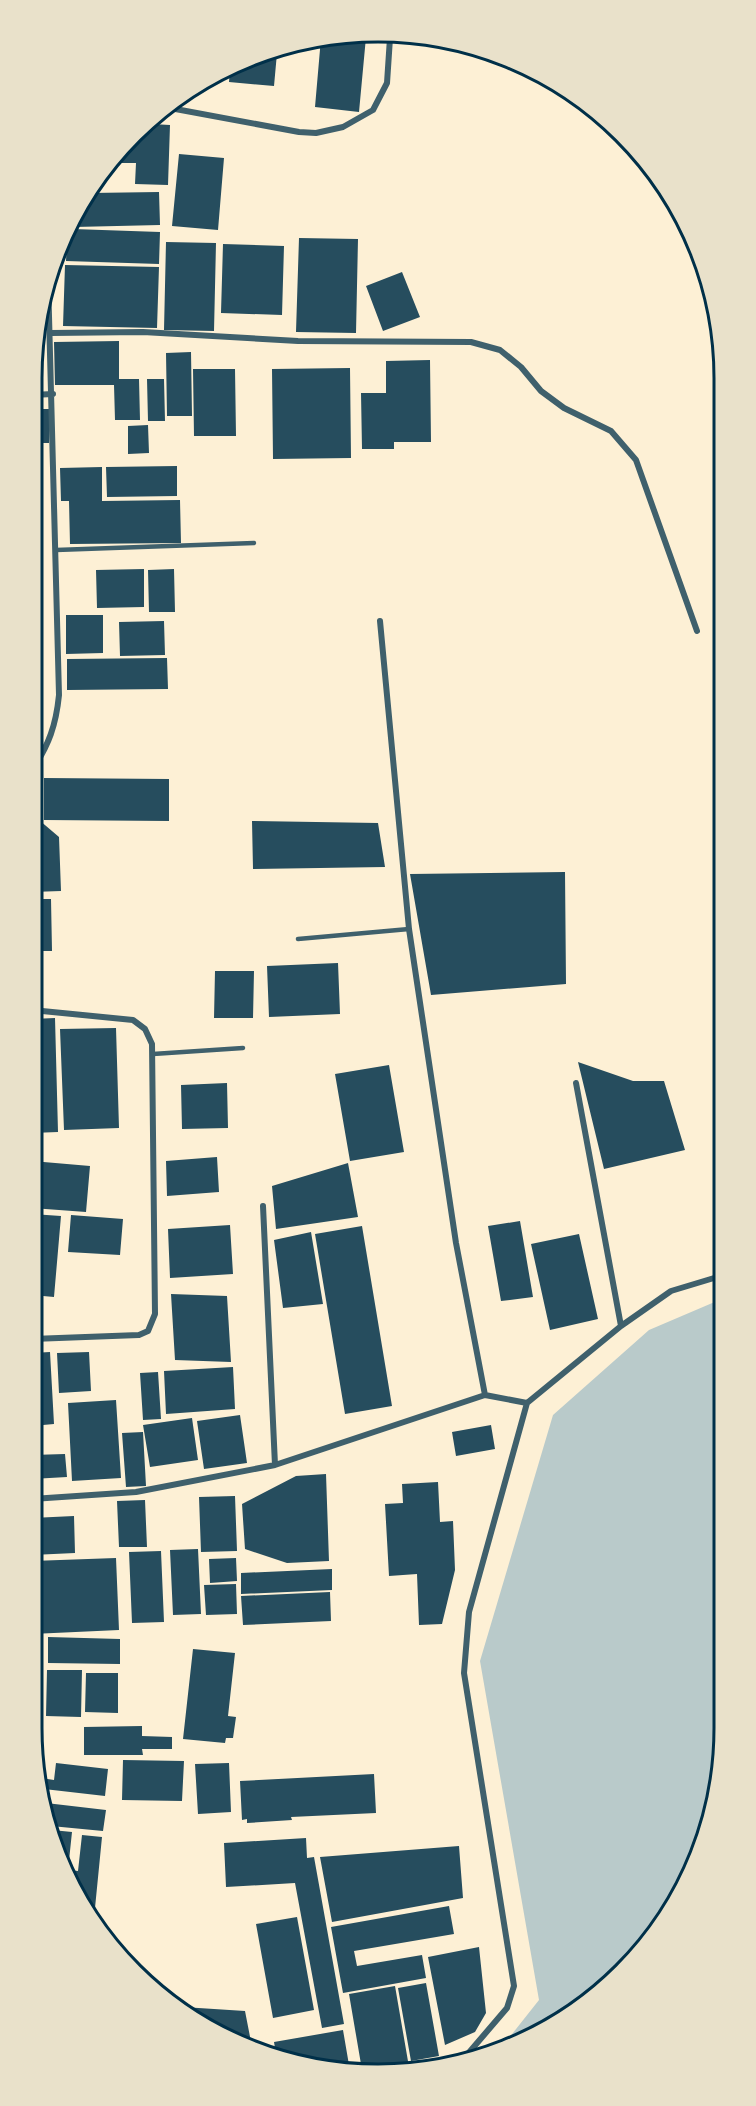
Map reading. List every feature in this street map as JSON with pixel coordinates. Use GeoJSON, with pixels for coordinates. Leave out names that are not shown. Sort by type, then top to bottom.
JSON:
{"type":"FeatureCollection","features":[{"type":"Feature","properties":{"kind":"street"},"geometry":{"type":"LineString","coordinates":[[176,109],[299,132],[316,133],[344,127],[373,110],[387,83],[390,43]]}},
{"type":"Feature","properties":{"kind":"street"},"geometry":{"type":"LineString","coordinates":[[42,755],[48,746],[56,723],[59,695],[50,306]]}},
{"type":"Feature","properties":{"kind":"street"},"geometry":{"type":"LineString","coordinates":[[51,333],[143,332],[308,341],[471,342],[500,350],[521,367],[541,391],[564,408],[611,430],[636,460],[697,630]]}},
{"type":"Feature","properties":{"kind":"street"},"geometry":{"type":"LineString","coordinates":[[42,395],[53,394]]}},
{"type":"Feature","properties":{"kind":"street"},"geometry":{"type":"LineString","coordinates":[[380,621],[409,929],[456,1243],[484,1395]]}},
{"type":"Feature","properties":{"kind":"street"},"geometry":{"type":"LineString","coordinates":[[42,1011],[133,1020],[145,1029],[152,1044],[155,1314],[148,1331],[139,1335],[42,1339]]}},
{"type":"Feature","properties":{"kind":"street"},"geometry":{"type":"LineString","coordinates":[[576,1083],[621,1326]]}},
{"type":"Feature","properties":{"kind":"street"},"geometry":{"type":"LineString","coordinates":[[263,1206],[275,1465]]}},
{"type":"Feature","properties":{"kind":"street"},"geometry":{"type":"LineString","coordinates":[[470,2051],[507,2008],[514,1986],[464,1673],[469,1612],[527,1404],[621,1326],[671,1291],[714,1278]]}},
{"type":"Feature","properties":{"kind":"street"},"geometry":{"type":"LineString","coordinates":[[42,1497],[136,1492],[275,1465],[484,1395],[527,1404]]}},
{"type":"Feature","properties":{"kind":"lane"},"geometry":{"type":"LineString","coordinates":[[56,550],[254,543]]}},
{"type":"Feature","properties":{"kind":"lane"},"geometry":{"type":"LineString","coordinates":[[298,939],[409,929]]}},
{"type":"Feature","properties":{"kind":"lane"},"geometry":{"type":"LineString","coordinates":[[153,1054],[243,1048]]}},
{"type":"Feature","properties":{"kind":"shaded area"},"geometry":{"type":"Polygon","coordinates":[[[714,1302],[714,1728],[708,1794],[696,1836],[679,1877],[645,1933],[616,1966],[583,1995],[546,2019],[510,2037],[539,2000],[480,1661],[553,1415],[649,1330],[714,1302]]]}},
{"type":"Feature","properties":{"kind":"building"},"geometry":{"type":"Polygon","coordinates":[[[365,43],[359,112],[315,107],[320,47],[365,43]]]}},
{"type":"Feature","properties":{"kind":"building"},"geometry":{"type":"Polygon","coordinates":[[[277,58],[274,86],[229,82],[229,77],[277,58]]]}},
{"type":"Feature","properties":{"kind":"building"},"geometry":{"type":"Polygon","coordinates":[[[157,124],[170,125],[168,185],[135,184],[136,163],[119,163],[157,124]]]}},
{"type":"Feature","properties":{"kind":"building"},"geometry":{"type":"Polygon","coordinates":[[[179,154],[224,158],[218,230],[172,226],[179,154]]]}},
{"type":"Feature","properties":{"kind":"building"},"geometry":{"type":"Polygon","coordinates":[[[159,192],[160,225],[78,227],[98,193],[159,192]]]}},
{"type":"Feature","properties":{"kind":"building"},"geometry":{"type":"Polygon","coordinates":[[[77,229],[160,232],[159,264],[66,261],[66,253],[77,229]]]}},
{"type":"Feature","properties":{"kind":"building"},"geometry":{"type":"Polygon","coordinates":[[[299,238],[358,239],[356,333],[296,332],[299,238]]]}},
{"type":"Feature","properties":{"kind":"building"},"geometry":{"type":"Polygon","coordinates":[[[166,242],[216,243],[214,331],[164,330],[166,242]]]}},
{"type":"Feature","properties":{"kind":"building"},"geometry":{"type":"Polygon","coordinates":[[[223,244],[284,246],[282,315],[221,313],[223,244]]]}},
{"type":"Feature","properties":{"kind":"building"},"geometry":{"type":"Polygon","coordinates":[[[65,265],[159,267],[157,328],[63,326],[65,265]]]}},
{"type":"Feature","properties":{"kind":"building"},"geometry":{"type":"Polygon","coordinates":[[[402,272],[420,317],[383,331],[366,286],[402,272]]]}},
{"type":"Feature","properties":{"kind":"building"},"geometry":{"type":"Polygon","coordinates":[[[119,341],[119,379],[139,379],[140,420],[115,420],[114,385],[55,385],[54,342],[119,341]]]}},
{"type":"Feature","properties":{"kind":"building"},"geometry":{"type":"Polygon","coordinates":[[[191,352],[192,416],[167,416],[166,353],[191,352]]]}},
{"type":"Feature","properties":{"kind":"building"},"geometry":{"type":"Polygon","coordinates":[[[430,360],[431,442],[394,442],[394,449],[362,449],[361,393],[386,393],[386,361],[430,360]]]}},
{"type":"Feature","properties":{"kind":"building"},"geometry":{"type":"Polygon","coordinates":[[[350,368],[351,458],[273,459],[272,369],[350,368]]]}},
{"type":"Feature","properties":{"kind":"building"},"geometry":{"type":"Polygon","coordinates":[[[193,369],[235,369],[236,436],[194,436],[193,369]]]}},
{"type":"Feature","properties":{"kind":"building"},"geometry":{"type":"Polygon","coordinates":[[[147,379],[164,379],[165,421],[148,421],[147,379]]]}},
{"type":"Feature","properties":{"kind":"building"},"geometry":{"type":"Polygon","coordinates":[[[42,409],[50,409],[49,443],[42,443],[42,409]]]}},
{"type":"Feature","properties":{"kind":"building"},"geometry":{"type":"Polygon","coordinates":[[[148,425],[149,453],[128,454],[128,426],[148,425]]]}},
{"type":"Feature","properties":{"kind":"building"},"geometry":{"type":"Polygon","coordinates":[[[177,466],[177,496],[107,497],[106,467],[177,466]]]}},
{"type":"Feature","properties":{"kind":"building"},"geometry":{"type":"Polygon","coordinates":[[[102,467],[102,501],[180,500],[181,543],[70,544],[69,501],[61,501],[60,468],[102,467]]]}},
{"type":"Feature","properties":{"kind":"building"},"geometry":{"type":"Polygon","coordinates":[[[144,569],[144,607],[97,608],[96,570],[144,569]]]}},
{"type":"Feature","properties":{"kind":"building"},"geometry":{"type":"Polygon","coordinates":[[[174,569],[175,612],[149,612],[148,570],[174,569]]]}},
{"type":"Feature","properties":{"kind":"building"},"geometry":{"type":"Polygon","coordinates":[[[66,615],[103,615],[103,653],[66,654],[66,615]]]}},
{"type":"Feature","properties":{"kind":"building"},"geometry":{"type":"Polygon","coordinates":[[[164,621],[165,655],[120,656],[119,622],[164,621]]]}},
{"type":"Feature","properties":{"kind":"building"},"geometry":{"type":"Polygon","coordinates":[[[167,658],[168,689],[67,690],[67,659],[167,658]]]}},
{"type":"Feature","properties":{"kind":"building"},"geometry":{"type":"Polygon","coordinates":[[[44,778],[169,779],[169,821],[44,820],[44,778]]]}},
{"type":"Feature","properties":{"kind":"building"},"geometry":{"type":"Polygon","coordinates":[[[252,821],[378,823],[385,867],[253,869],[252,821]]]}},
{"type":"Feature","properties":{"kind":"building"},"geometry":{"type":"Polygon","coordinates":[[[42,823],[59,837],[61,891],[42,892],[42,823]]]}},
{"type":"Feature","properties":{"kind":"building"},"geometry":{"type":"Polygon","coordinates":[[[565,872],[566,984],[431,995],[410,874],[565,872]]]}},
{"type":"Feature","properties":{"kind":"building"},"geometry":{"type":"Polygon","coordinates":[[[42,899],[51,899],[52,951],[42,951],[42,899]]]}},
{"type":"Feature","properties":{"kind":"building"},"geometry":{"type":"Polygon","coordinates":[[[338,963],[340,1014],[269,1017],[267,966],[338,963]]]}},
{"type":"Feature","properties":{"kind":"building"},"geometry":{"type":"Polygon","coordinates":[[[215,971],[254,971],[253,1018],[214,1018],[215,971]]]}},
{"type":"Feature","properties":{"kind":"building"},"geometry":{"type":"Polygon","coordinates":[[[55,1018],[58,1132],[42,1133],[42,1019],[55,1018]]]}},
{"type":"Feature","properties":{"kind":"building"},"geometry":{"type":"Polygon","coordinates":[[[116,1028],[119,1128],[64,1130],[60,1029],[116,1028]]]}},
{"type":"Feature","properties":{"kind":"building"},"geometry":{"type":"Polygon","coordinates":[[[578,1062],[633,1081],[664,1081],[685,1150],[604,1169],[578,1062]]]}},
{"type":"Feature","properties":{"kind":"building"},"geometry":{"type":"Polygon","coordinates":[[[389,1065],[404,1152],[350,1161],[335,1074],[389,1065]]]}},
{"type":"Feature","properties":{"kind":"building"},"geometry":{"type":"Polygon","coordinates":[[[227,1083],[228,1128],[182,1129],[181,1085],[227,1083]]]}},
{"type":"Feature","properties":{"kind":"building"},"geometry":{"type":"Polygon","coordinates":[[[217,1157],[219,1192],[167,1196],[166,1161],[217,1157]]]}},
{"type":"Feature","properties":{"kind":"building"},"geometry":{"type":"Polygon","coordinates":[[[42,1162],[90,1166],[86,1212],[42,1209],[42,1162]]]}},
{"type":"Feature","properties":{"kind":"building"},"geometry":{"type":"Polygon","coordinates":[[[348,1163],[358,1217],[276,1229],[272,1186],[348,1163]]]}},
{"type":"Feature","properties":{"kind":"building"},"geometry":{"type":"Polygon","coordinates":[[[42,1215],[61,1216],[54,1297],[42,1296],[42,1215]]]}},
{"type":"Feature","properties":{"kind":"building"},"geometry":{"type":"Polygon","coordinates":[[[71,1215],[123,1219],[120,1255],[68,1252],[71,1215]]]}},
{"type":"Feature","properties":{"kind":"building"},"geometry":{"type":"Polygon","coordinates":[[[520,1221],[533,1297],[501,1301],[488,1226],[520,1221]]]}},
{"type":"Feature","properties":{"kind":"building"},"geometry":{"type":"Polygon","coordinates":[[[230,1225],[233,1274],[170,1278],[168,1229],[230,1225]]]}},
{"type":"Feature","properties":{"kind":"building"},"geometry":{"type":"Polygon","coordinates":[[[362,1226],[392,1406],[345,1414],[315,1234],[362,1226]]]}},
{"type":"Feature","properties":{"kind":"building"},"geometry":{"type":"Polygon","coordinates":[[[311,1232],[323,1304],[283,1308],[274,1240],[311,1232]]]}},
{"type":"Feature","properties":{"kind":"building"},"geometry":{"type":"Polygon","coordinates":[[[579,1234],[598,1319],[550,1330],[531,1244],[579,1234]]]}},
{"type":"Feature","properties":{"kind":"building"},"geometry":{"type":"Polygon","coordinates":[[[171,1294],[227,1296],[231,1362],[175,1360],[171,1294]]]}},
{"type":"Feature","properties":{"kind":"building"},"geometry":{"type":"Polygon","coordinates":[[[42,1352],[50,1352],[54,1424],[42,1425],[42,1352]]]}},
{"type":"Feature","properties":{"kind":"building"},"geometry":{"type":"Polygon","coordinates":[[[89,1352],[91,1391],[59,1393],[57,1353],[89,1352]]]}},
{"type":"Feature","properties":{"kind":"building"},"geometry":{"type":"Polygon","coordinates":[[[233,1367],[235,1409],[166,1414],[164,1371],[233,1367]]]}},
{"type":"Feature","properties":{"kind":"building"},"geometry":{"type":"Polygon","coordinates":[[[158,1372],[161,1419],[143,1420],[140,1373],[158,1372]]]}},
{"type":"Feature","properties":{"kind":"building"},"geometry":{"type":"Polygon","coordinates":[[[116,1400],[121,1478],[72,1481],[68,1403],[116,1400]]]}},
{"type":"Feature","properties":{"kind":"building"},"geometry":{"type":"Polygon","coordinates":[[[240,1415],[247,1463],[204,1469],[197,1421],[240,1415]]]}},
{"type":"Feature","properties":{"kind":"building"},"geometry":{"type":"Polygon","coordinates":[[[192,1418],[198,1460],[150,1467],[143,1425],[192,1418]]]}},
{"type":"Feature","properties":{"kind":"building"},"geometry":{"type":"Polygon","coordinates":[[[491,1425],[495,1449],[456,1456],[452,1432],[491,1425]]]}},
{"type":"Feature","properties":{"kind":"building"},"geometry":{"type":"Polygon","coordinates":[[[143,1432],[146,1486],[126,1487],[122,1433],[143,1432]]]}},
{"type":"Feature","properties":{"kind":"building"},"geometry":{"type":"Polygon","coordinates":[[[65,1454],[67,1477],[42,1478],[42,1455],[65,1454]]]}},
{"type":"Feature","properties":{"kind":"building"},"geometry":{"type":"Polygon","coordinates":[[[326,1474],[329,1561],[287,1563],[245,1549],[242,1504],[296,1476],[326,1474]]]}},
{"type":"Feature","properties":{"kind":"building"},"geometry":{"type":"Polygon","coordinates":[[[438,1482],[440,1522],[453,1521],[455,1570],[442,1624],[419,1625],[417,1574],[389,1576],[385,1504],[403,1503],[402,1484],[438,1482]]]}},
{"type":"Feature","properties":{"kind":"building"},"geometry":{"type":"Polygon","coordinates":[[[235,1496],[237,1551],[201,1552],[199,1497],[235,1496]]]}},
{"type":"Feature","properties":{"kind":"building"},"geometry":{"type":"Polygon","coordinates":[[[145,1500],[147,1547],[119,1547],[117,1501],[145,1500]]]}},
{"type":"Feature","properties":{"kind":"building"},"geometry":{"type":"Polygon","coordinates":[[[74,1516],[75,1553],[42,1555],[42,1518],[74,1516]]]}},
{"type":"Feature","properties":{"kind":"building"},"geometry":{"type":"Polygon","coordinates":[[[198,1549],[201,1614],[173,1615],[170,1550],[198,1549]]]}},
{"type":"Feature","properties":{"kind":"building"},"geometry":{"type":"Polygon","coordinates":[[[161,1551],[164,1622],[132,1623],[129,1552],[161,1551]]]}},
{"type":"Feature","properties":{"kind":"building"},"geometry":{"type":"Polygon","coordinates":[[[116,1558],[119,1630],[42,1634],[42,1561],[116,1558]]]}},
{"type":"Feature","properties":{"kind":"building"},"geometry":{"type":"Polygon","coordinates":[[[236,1558],[237,1581],[210,1583],[209,1559],[236,1558]]]}},
{"type":"Feature","properties":{"kind":"building"},"geometry":{"type":"Polygon","coordinates":[[[332,1569],[332,1590],[241,1594],[241,1573],[332,1569]]]}},
{"type":"Feature","properties":{"kind":"building"},"geometry":{"type":"Polygon","coordinates":[[[236,1584],[237,1614],[206,1615],[204,1585],[236,1584]]]}},
{"type":"Feature","properties":{"kind":"building"},"geometry":{"type":"Polygon","coordinates":[[[330,1592],[331,1621],[243,1625],[241,1596],[330,1592]]]}},
{"type":"Feature","properties":{"kind":"building"},"geometry":{"type":"Polygon","coordinates":[[[48,1637],[120,1639],[120,1664],[48,1663],[48,1637]]]}},
{"type":"Feature","properties":{"kind":"building"},"geometry":{"type":"Polygon","coordinates":[[[193,1649],[235,1653],[228,1716],[236,1717],[233,1738],[226,1738],[225,1743],[183,1739],[193,1649]]]}},
{"type":"Feature","properties":{"kind":"building"},"geometry":{"type":"Polygon","coordinates":[[[47,1670],[82,1670],[81,1717],[46,1716],[47,1670]]]}},
{"type":"Feature","properties":{"kind":"building"},"geometry":{"type":"Polygon","coordinates":[[[86,1673],[118,1673],[118,1713],[85,1712],[86,1673]]]}},
{"type":"Feature","properties":{"kind":"building"},"geometry":{"type":"Polygon","coordinates":[[[142,1726],[142,1736],[172,1737],[172,1749],[142,1749],[143,1755],[84,1755],[84,1727],[142,1726]]]}},
{"type":"Feature","properties":{"kind":"building"},"geometry":{"type":"Polygon","coordinates":[[[123,1760],[184,1761],[182,1801],[122,1800],[123,1760]]]}},
{"type":"Feature","properties":{"kind":"building"},"geometry":{"type":"Polygon","coordinates":[[[56,1763],[108,1769],[105,1796],[47,1789],[46,1779],[54,1780],[56,1763]]]}},
{"type":"Feature","properties":{"kind":"building"},"geometry":{"type":"Polygon","coordinates":[[[229,1763],[231,1812],[198,1814],[195,1764],[229,1763]]]}},
{"type":"Feature","properties":{"kind":"building"},"geometry":{"type":"Polygon","coordinates":[[[374,1774],[376,1813],[291,1817],[292,1820],[247,1823],[247,1819],[242,1820],[240,1781],[374,1774]]]}},
{"type":"Feature","properties":{"kind":"building"},"geometry":{"type":"Polygon","coordinates":[[[50,1803],[106,1810],[103,1831],[57,1827],[50,1803]]]}},
{"type":"Feature","properties":{"kind":"building"},"geometry":{"type":"Polygon","coordinates":[[[58,1831],[72,1832],[69,1859],[58,1831]]]}},
{"type":"Feature","properties":{"kind":"building"},"geometry":{"type":"Polygon","coordinates":[[[82,1835],[102,1837],[95,1909],[74,1871],[78,1871],[82,1835]]]}},
{"type":"Feature","properties":{"kind":"building"},"geometry":{"type":"Polygon","coordinates":[[[306,1838],[307,1858],[314,1857],[344,2024],[322,2028],[295,1883],[226,1887],[224,1843],[306,1838]]]}},
{"type":"Feature","properties":{"kind":"building"},"geometry":{"type":"Polygon","coordinates":[[[459,1846],[463,1898],[332,1922],[320,1857],[459,1846]]]}},
{"type":"Feature","properties":{"kind":"building"},"geometry":{"type":"Polygon","coordinates":[[[449,1906],[454,1934],[354,1951],[357,1966],[422,1955],[426,1978],[343,1993],[331,1927],[449,1906]]]}},
{"type":"Feature","properties":{"kind":"building"},"geometry":{"type":"Polygon","coordinates":[[[297,1917],[314,2010],[273,2018],[256,1924],[297,1917]]]}},
{"type":"Feature","properties":{"kind":"building"},"geometry":{"type":"Polygon","coordinates":[[[479,1947],[486,2013],[475,2032],[445,2045],[428,1957],[479,1947]]]}},
{"type":"Feature","properties":{"kind":"building"},"geometry":{"type":"Polygon","coordinates":[[[426,1983],[439,2056],[411,2061],[398,1988],[426,1983]]]}},
{"type":"Feature","properties":{"kind":"building"},"geometry":{"type":"Polygon","coordinates":[[[395,1986],[408,2062],[361,2063],[349,1994],[395,1986]]]}},
{"type":"Feature","properties":{"kind":"building"},"geometry":{"type":"Polygon","coordinates":[[[192,2008],[245,2011],[250,2039],[192,2008]]]}},
{"type":"Feature","properties":{"kind":"building"},"geometry":{"type":"Polygon","coordinates":[[[343,2030],[349,2062],[291,2053],[275,2048],[274,2042],[343,2030]]]}}]}
